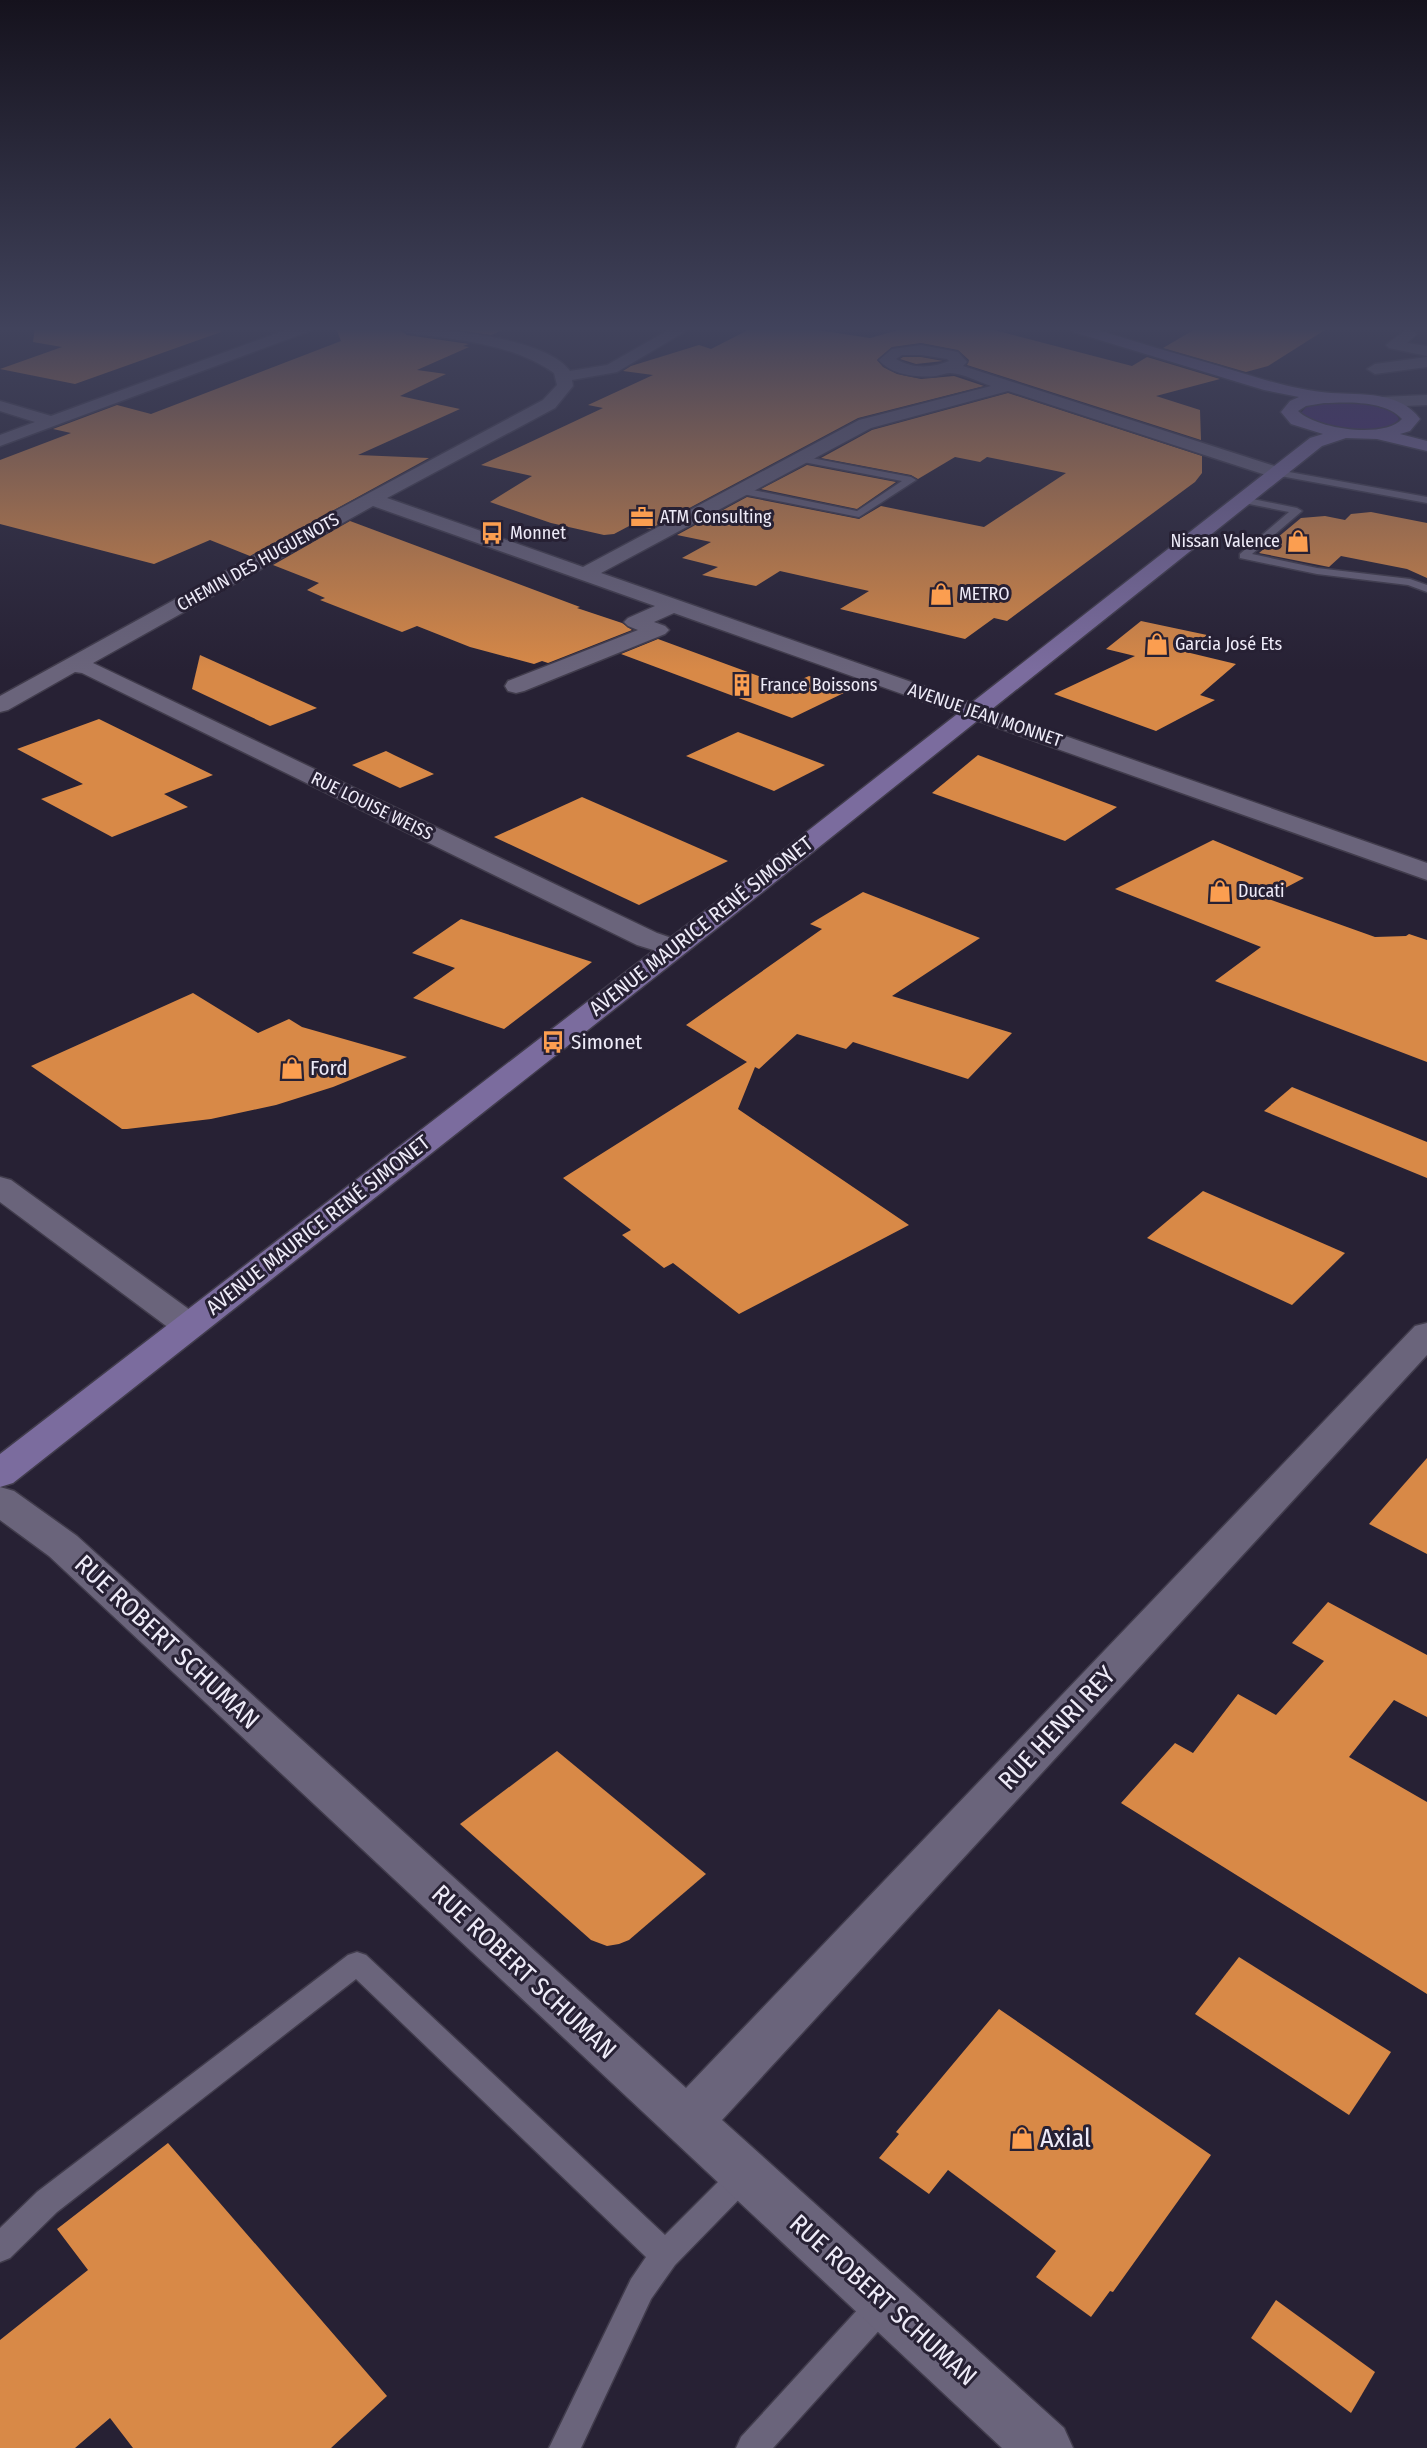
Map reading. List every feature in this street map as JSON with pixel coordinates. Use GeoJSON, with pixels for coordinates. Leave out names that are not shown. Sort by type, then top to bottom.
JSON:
{"type":"FeatureCollection","features":[{"type":"Feature","properties":{"kind":"street","name":"CHEMIN DES HUGUENOTS"},"geometry":{"type":"LineString","coordinates":[[0,705],[478,442]]}},
{"type":"Feature","properties":{"kind":"street"},"geometry":{"type":"LineString","coordinates":[[586,573],[832,442]]}},
{"type":"Feature","properties":{"kind":"street"},"geometry":{"type":"LineString","coordinates":[[1180,442],[1278,473]]}},
{"type":"Feature","properties":{"kind":"street","name":"AVENUE MAURICE RENÉ SIMONET"},"geometry":{"type":"LineString","coordinates":[[0,1474],[1278,473],[1308,442]]}},
{"type":"Feature","properties":{"kind":"street","name":"AVENUE JEAN MONNET"},"geometry":{"type":"LineString","coordinates":[[372,499],[1427,872]]}},
{"type":"Feature","properties":{"kind":"street"},"geometry":{"type":"LineString","coordinates":[[516,686],[658,630],[635,622],[675,605]]}},
{"type":"Feature","properties":{"kind":"street","name":"RUE LOUISE WEISS"},"geometry":{"type":"LineString","coordinates":[[72,666],[88,668],[647,939],[673,948]]}},
{"type":"Feature","properties":{"kind":"street"},"geometry":{"type":"LineString","coordinates":[[0,1187],[189,1326]]}},
{"type":"Feature","properties":{"kind":"street","name":"RUE HENRI REY"},"geometry":{"type":"LineString","coordinates":[[687,2122],[1427,1334]]}},
{"type":"Feature","properties":{"kind":"street","name":"RUE ROBERT SCHUMAN"},"geometry":{"type":"LineString","coordinates":[[0,1501],[63,1546],[1044,2448]]}},
{"type":"Feature","properties":{"kind":"lane"},"geometry":{"type":"LineString","coordinates":[[743,490],[859,514],[911,480],[801,459]]}},
{"type":"Feature","properties":{"kind":"lane"},"geometry":{"type":"LineString","coordinates":[[1278,473],[1427,500]]}},
{"type":"Feature","properties":{"kind":"lane"},"geometry":{"type":"LineString","coordinates":[[1243,500],[1297,511],[1244,556],[1317,571],[1410,582],[1427,589]]}},
{"type":"Feature","properties":{"kind":"lane"},"geometry":{"type":"LineString","coordinates":[[0,2248],[46,2202],[357,1962],[665,2255]]}},
{"type":"Feature","properties":{"kind":"lane"},"geometry":{"type":"LineString","coordinates":[[566,2448],[641,2289],[665,2255],[745,2174]]}},
{"type":"Feature","properties":{"kind":"lane"},"geometry":{"type":"LineString","coordinates":[[752,2448],[885,2302]]}},
{"type":"Feature","properties":{"kind":"building"},"geometry":{"type":"Polygon","coordinates":[[[47,442],[386,442],[358,455],[429,458],[250,556],[210,540],[154,564],[0,524],[0,460],[47,442]]]}},
{"type":"Feature","properties":{"kind":"building"},"geometry":{"type":"Polygon","coordinates":[[[530,442],[813,442],[650,529],[631,525],[614,534],[604,535],[551,523],[490,502],[532,476],[481,465],[530,442]]]}},
{"type":"Feature","properties":{"kind":"building"},"geometry":{"type":"Polygon","coordinates":[[[850,442],[1160,442],[1202,456],[1202,473],[1195,482],[1007,621],[994,618],[965,639],[840,609],[869,591],[780,571],[756,586],[702,575],[718,567],[682,558],[711,542],[677,535],[747,497],[859,519],[881,506],[984,527],[1066,473],[987,457],[980,462],[955,457],[918,479],[911,475],[821,458],[850,442]]]}},
{"type":"Feature","properties":{"kind":"building"},"geometry":{"type":"Polygon","coordinates":[[[807,465],[896,482],[857,509],[761,489],[807,465]]]}},
{"type":"Feature","properties":{"kind":"building"},"geometry":{"type":"Polygon","coordinates":[[[1371,512],[1427,523],[1427,578],[1407,569],[1341,556],[1329,567],[1259,553],[1301,518],[1325,516],[1345,520],[1351,514],[1371,512]]]}},
{"type":"Feature","properties":{"kind":"building"},"geometry":{"type":"Polygon","coordinates":[[[350,521],[622,623],[632,630],[548,663],[542,661],[534,664],[470,647],[417,626],[402,632],[320,600],[325,598],[307,590],[319,583],[273,565],[350,521]]]}},
{"type":"Feature","properties":{"kind":"building"},"geometry":{"type":"Polygon","coordinates":[[[1141,621],[1207,635],[1186,652],[1236,664],[1200,695],[1215,700],[1156,731],[1054,694],[1135,656],[1106,649],[1141,621]]]}},
{"type":"Feature","properties":{"kind":"building","name":"France Boissons"},"geometry":{"type":"Polygon","coordinates":[[[658,639],[786,686],[809,676],[850,690],[792,718],[621,654],[658,639]]]}},
{"type":"Feature","properties":{"kind":"building"},"geometry":{"type":"Polygon","coordinates":[[[200,655],[317,708],[270,726],[192,689],[200,655]]]}},
{"type":"Feature","properties":{"kind":"building"},"geometry":{"type":"Polygon","coordinates":[[[99,719],[213,775],[164,794],[188,807],[112,837],[41,799],[83,784],[17,749],[99,719]]]}},
{"type":"Feature","properties":{"kind":"building"},"geometry":{"type":"Polygon","coordinates":[[[738,732],[825,765],[774,791],[686,756],[738,732]]]}},
{"type":"Feature","properties":{"kind":"building"},"geometry":{"type":"Polygon","coordinates":[[[386,751],[434,774],[400,788],[352,765],[386,751]]]}},
{"type":"Feature","properties":{"kind":"building"},"geometry":{"type":"Polygon","coordinates":[[[978,755],[1117,807],[1065,841],[932,793],[978,755]]]}},
{"type":"Feature","properties":{"kind":"building"},"geometry":{"type":"Polygon","coordinates":[[[582,797],[728,861],[639,905],[494,837],[582,797]]]}},
{"type":"Feature","properties":{"kind":"building"},"geometry":{"type":"Polygon","coordinates":[[[1213,840],[1304,878],[1266,898],[1375,937],[1409,934],[1427,940],[1427,1062],[1215,981],[1261,947],[1115,889],[1213,840]]]}},
{"type":"Feature","properties":{"kind":"building"},"geometry":{"type":"Polygon","coordinates":[[[863,892],[980,938],[892,996],[1012,1033],[968,1079],[853,1042],[846,1049],[797,1034],[759,1069],[755,1067],[738,1109],[909,1225],[739,1314],[673,1263],[664,1268],[622,1235],[631,1230],[563,1178],[747,1062],[686,1025],[822,929],[810,924],[863,892]]]}},
{"type":"Feature","properties":{"kind":"building"},"geometry":{"type":"Polygon","coordinates":[[[461,919],[592,962],[504,1029],[413,998],[455,968],[412,953],[461,919]]]}},
{"type":"Feature","properties":{"kind":"building"},"geometry":{"type":"Polygon","coordinates":[[[193,993],[258,1033],[289,1019],[302,1027],[407,1057],[333,1087],[276,1105],[211,1119],[127,1129],[122,1129],[31,1066],[193,993]]]}},
{"type":"Feature","properties":{"kind":"building"},"geometry":{"type":"Polygon","coordinates":[[[1292,1087],[1427,1142],[1427,1178],[1264,1111],[1292,1087]]]}},
{"type":"Feature","properties":{"kind":"building"},"geometry":{"type":"Polygon","coordinates":[[[1203,1191],[1345,1253],[1292,1305],[1147,1238],[1203,1191]]]}},
{"type":"Feature","properties":{"kind":"building"},"geometry":{"type":"Polygon","coordinates":[[[1427,1458],[1427,1554],[1369,1524],[1427,1458]]]}},
{"type":"Feature","properties":{"kind":"building"},"geometry":{"type":"Polygon","coordinates":[[[1328,1602],[1427,1655],[1427,1717],[1394,1700],[1349,1757],[1427,1802],[1427,1994],[1121,1803],[1175,1743],[1193,1753],[1238,1694],[1276,1715],[1324,1661],[1292,1643],[1328,1602]]]}},
{"type":"Feature","properties":{"kind":"building"},"geometry":{"type":"Polygon","coordinates":[[[557,1751],[706,1874],[629,1940],[619,1944],[607,1946],[591,1940],[460,1824],[557,1751]]]}},
{"type":"Feature","properties":{"kind":"building"},"geometry":{"type":"Polygon","coordinates":[[[1239,1957],[1391,2052],[1349,2115],[1195,2014],[1239,1957]]]}},
{"type":"Feature","properties":{"kind":"building"},"geometry":{"type":"Polygon","coordinates":[[[999,2009],[1211,2155],[1113,2292],[1110,2291],[1091,2317],[1036,2277],[1056,2251],[948,2170],[929,2194],[879,2158],[899,2134],[896,2132],[999,2009]]]}},
{"type":"Feature","properties":{"kind":"building"},"geometry":{"type":"Polygon","coordinates":[[[168,2143],[387,2396],[331,2448],[133,2448],[110,2418],[75,2448],[0,2448],[0,2340],[88,2270],[57,2229],[168,2143]]]}},
{"type":"Feature","properties":{"kind":"building"},"geometry":{"type":"Polygon","coordinates":[[[1276,2300],[1375,2372],[1351,2413],[1251,2338],[1276,2300]]]}},
{"type":"Feature","properties":{"kind":"place","name":"ATM Consulting"},"geometry":{"type":"Point","coordinates":[642,517]}},
{"type":"Feature","properties":{"kind":"place","name":"Monnet"},"geometry":{"type":"Point","coordinates":[492,533]}},
{"type":"Feature","properties":{"kind":"place","name":"Nissan Valence"},"geometry":{"type":"Point","coordinates":[1298,541]}},
{"type":"Feature","properties":{"kind":"place","name":"METRO"},"geometry":{"type":"Point","coordinates":[941,594]}},
{"type":"Feature","properties":{"kind":"place","name":"Garcia José Ets"},"geometry":{"type":"Point","coordinates":[1157,644]}},
{"type":"Feature","properties":{"kind":"place","name":"France Boissons"},"geometry":{"type":"Point","coordinates":[742,685]}},
{"type":"Feature","properties":{"kind":"place","name":"Ducati"},"geometry":{"type":"Point","coordinates":[1220,891]}},
{"type":"Feature","properties":{"kind":"place","name":"Simonet"},"geometry":{"type":"Point","coordinates":[553,1042]}},
{"type":"Feature","properties":{"kind":"place","name":"Ford"},"geometry":{"type":"Point","coordinates":[292,1068]}},
{"type":"Feature","properties":{"kind":"place","name":"Axial"},"geometry":{"type":"Point","coordinates":[1022,2138]}}]}
